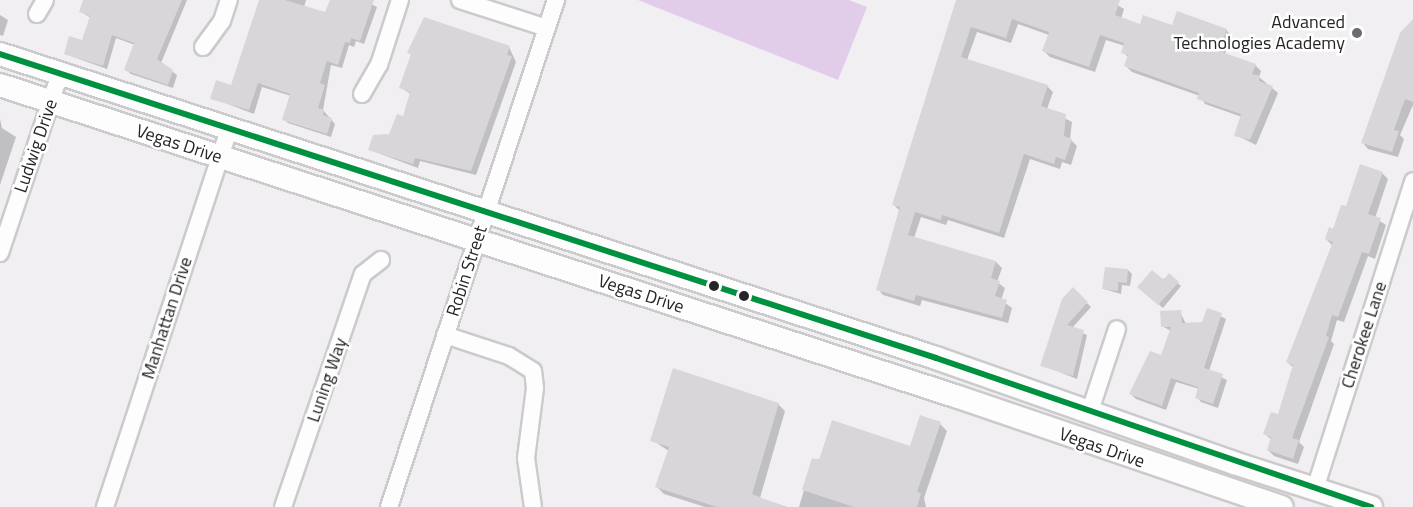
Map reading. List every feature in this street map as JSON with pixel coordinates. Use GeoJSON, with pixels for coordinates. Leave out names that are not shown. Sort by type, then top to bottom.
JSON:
{"type":"FeatureCollection","features":[{"type":"Feature","properties":{"kind":"main road","name":"Vegas Drive"},"geometry":{"type":"LineString","coordinates":[[0,54],[820,321],[1090,411],[1234,464],[1371,507]]}},
{"type":"Feature","properties":{"kind":"main road","name":"Vegas Drive"},"geometry":{"type":"LineString","coordinates":[[0,85],[811,349],[1223,498],[1282,507]]}},
{"type":"Feature","properties":{"kind":"main road"},"geometry":{"type":"LineString","coordinates":[[811,349],[820,321]]}},
{"type":"Feature","properties":{"kind":"main road"},"geometry":{"type":"LineString","coordinates":[[1223,498],[1234,464]]}},
{"type":"Feature","properties":{"kind":"street"},"geometry":{"type":"LineString","coordinates":[[203,47],[222,21],[229,0]]}},
{"type":"Feature","properties":{"kind":"street"},"geometry":{"type":"LineString","coordinates":[[362,94],[379,65],[400,0]]}},
{"type":"Feature","properties":{"kind":"street"},"geometry":{"type":"LineString","coordinates":[[460,0],[547,28]]}},
{"type":"Feature","properties":{"kind":"street","name":"Robin Street"},"geometry":{"type":"LineString","coordinates":[[389,507],[556,0]]}},
{"type":"Feature","properties":{"kind":"street","name":"Ludwig Drive"},"geometry":{"type":"LineString","coordinates":[[0,252],[60,74]]}},
{"type":"Feature","properties":{"kind":"street","name":"Manhattan Drive"},"geometry":{"type":"LineString","coordinates":[[105,507],[229,129]]}},
{"type":"Feature","properties":{"kind":"street","name":"Cherokee Lane"},"geometry":{"type":"LineString","coordinates":[[1315,489],[1413,181]]}},
{"type":"Feature","properties":{"kind":"street","name":"Luning Way"},"geometry":{"type":"LineString","coordinates":[[283,507],[363,274],[381,260]]}},
{"type":"Feature","properties":{"kind":"street"},"geometry":{"type":"LineString","coordinates":[[1090,411],[1117,329]]}},
{"type":"Feature","properties":{"kind":"street"},"geometry":{"type":"LineString","coordinates":[[445,335],[510,356],[533,371],[535,388],[526,458],[533,507]]}},
{"type":"Feature","properties":{"kind":"shaded area"},"geometry":{"type":"Polygon","coordinates":[[[638,0],[849,0],[867,7],[838,80],[638,0]]]}},
{"type":"Feature","properties":{"kind":"building"},"geometry":{"type":"Polygon","coordinates":[[[83,0],[182,0],[157,59],[173,70],[168,85],[124,70],[134,43],[112,35],[103,66],[64,54],[69,36],[82,40],[90,16],[79,12],[83,0]]]}},
{"type":"Feature","properties":{"kind":"building"},"geometry":{"type":"Polygon","coordinates":[[[259,0],[285,0],[325,12],[330,0],[374,0],[360,41],[351,38],[350,43],[345,42],[338,65],[327,61],[320,83],[325,85],[318,108],[324,110],[323,115],[332,118],[327,134],[282,120],[290,94],[258,83],[249,110],[210,99],[216,80],[231,85],[259,0]]]}},
{"type":"Feature","properties":{"kind":"building"},"geometry":{"type":"Polygon","coordinates":[[[956,0],[1120,0],[1115,15],[1140,24],[1143,15],[1172,25],[1177,11],[1227,29],[1219,51],[1256,64],[1252,74],[1260,76],[1259,81],[1273,86],[1250,140],[1234,136],[1241,114],[1197,99],[1199,93],[1124,66],[1128,55],[1121,53],[1124,43],[1100,35],[1089,67],[1042,51],[1049,32],[1012,19],[1006,38],[971,27],[961,57],[1048,85],[1041,106],[1066,114],[1064,136],[1072,139],[1065,160],[1056,157],[1054,164],[1024,154],[999,233],[942,215],[941,220],[915,212],[908,235],[996,261],[991,278],[1000,281],[995,296],[1007,300],[1002,318],[916,295],[914,301],[876,290],[900,207],[892,205],[956,0]]]}},
{"type":"Feature","properties":{"kind":"building"},"geometry":{"type":"Polygon","coordinates":[[[424,17],[510,46],[507,55],[512,56],[471,171],[415,158],[413,164],[368,150],[373,135],[389,134],[397,114],[403,116],[410,92],[399,88],[411,54],[407,53],[424,17]]]}},
{"type":"Feature","properties":{"kind":"building"},"geometry":{"type":"Polygon","coordinates":[[[1413,19],[1413,102],[1405,99],[1394,130],[1399,131],[1392,152],[1361,143],[1400,33],[1413,19]]]}},
{"type":"Feature","properties":{"kind":"building"},"geometry":{"type":"Polygon","coordinates":[[[1360,164],[1383,172],[1368,214],[1381,218],[1369,254],[1362,252],[1338,317],[1332,315],[1326,336],[1329,337],[1292,438],[1299,440],[1293,459],[1267,450],[1271,437],[1263,434],[1271,412],[1278,414],[1293,365],[1286,362],[1333,242],[1325,239],[1329,227],[1333,229],[1341,205],[1346,206],[1360,164]]]}},
{"type":"Feature","properties":{"kind":"building"},"geometry":{"type":"Polygon","coordinates":[[[1105,267],[1128,269],[1127,283],[1118,282],[1118,291],[1102,289],[1105,267]]]}},
{"type":"Feature","properties":{"kind":"building"},"geometry":{"type":"Polygon","coordinates":[[[1152,270],[1164,280],[1169,273],[1179,282],[1158,305],[1137,287],[1152,270]]]}},
{"type":"Feature","properties":{"kind":"building"},"geometry":{"type":"Polygon","coordinates":[[[1073,287],[1088,302],[1067,325],[1084,330],[1073,376],[1040,366],[1062,299],[1073,287]]]}},
{"type":"Feature","properties":{"kind":"building"},"geometry":{"type":"Polygon","coordinates":[[[1207,308],[1222,313],[1204,368],[1223,374],[1213,404],[1195,398],[1198,387],[1171,378],[1162,406],[1129,394],[1150,351],[1161,355],[1171,327],[1161,327],[1160,311],[1181,310],[1182,323],[1202,322],[1207,308]]]}},
{"type":"Feature","properties":{"kind":"building"},"geometry":{"type":"Polygon","coordinates":[[[673,368],[779,403],[752,494],[785,507],[717,507],[655,487],[669,447],[650,441],[673,368]]]}},
{"type":"Feature","properties":{"kind":"building"},"geometry":{"type":"Polygon","coordinates":[[[920,415],[941,422],[917,492],[921,493],[917,507],[854,507],[802,490],[812,458],[819,460],[832,420],[910,446],[920,415]]]}},
{"type":"Feature","properties":{"kind":"transit line"},"geometry":{"type":"LineString","coordinates":[[0,54],[936,358],[1371,507]]}},
{"type":"Feature","properties":{"kind":"place","name":"Advanced Technologies Academy"},"geometry":{"type":"Point","coordinates":[1357,33]}}]}
